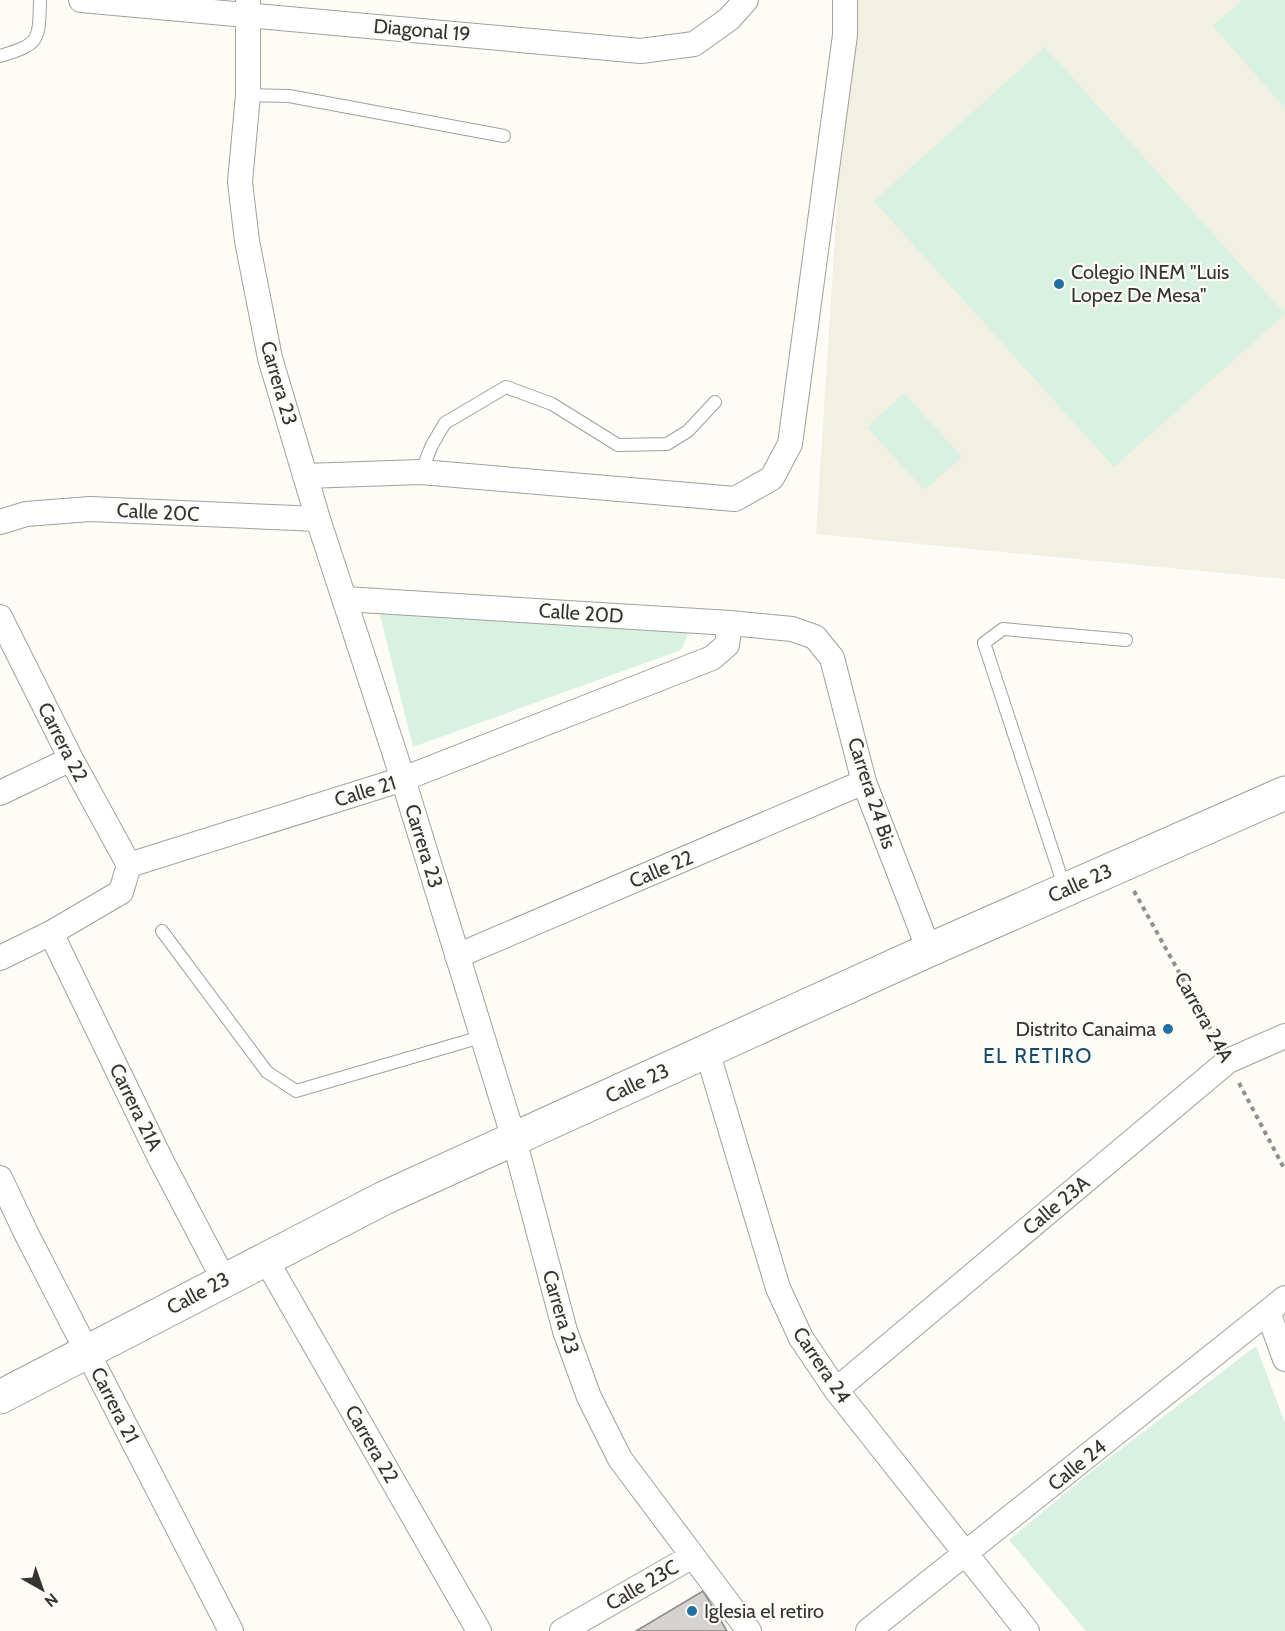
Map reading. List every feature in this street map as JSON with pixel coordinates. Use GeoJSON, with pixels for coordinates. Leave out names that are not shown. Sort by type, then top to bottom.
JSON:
{"type":"FeatureCollection","features":[{"type":"Feature","properties":{"kind":"street","name":"Diagonal 19"},"geometry":{"type":"LineString","coordinates":[[81,0],[248,7],[641,51],[694,44],[729,19],[747,0]]}},
{"type":"Feature","properties":{"kind":"street"},"geometry":{"type":"LineString","coordinates":[[305,477],[421,472],[735,499],[772,478],[790,444],[846,35],[845,0]]}},
{"type":"Feature","properties":{"kind":"street","name":"Carrera 23"},"geometry":{"type":"LineString","coordinates":[[248,7],[248,95],[240,182],[247,241],[270,358],[318,519],[403,779],[480,1037],[514,1139],[565,1331],[589,1397],[620,1459],[748,1631]]}},
{"type":"Feature","properties":{"kind":"street","name":"Calle 20C"},"geometry":{"type":"LineString","coordinates":[[0,522],[26,514],[90,509],[318,519]]}},
{"type":"Feature","properties":{"kind":"street","name":"Calle 20D"},"geometry":{"type":"LineString","coordinates":[[345,598],[730,623],[792,629],[815,637]]}},
{"type":"Feature","properties":{"kind":"street","name":"Carrera 22"},"geometry":{"type":"LineString","coordinates":[[0,617],[71,759],[129,865]]}},
{"type":"Feature","properties":{"kind":"street","name":"Calle 21"},"geometry":{"type":"LineString","coordinates":[[129,865],[403,779],[712,658],[727,645],[730,623]]}},
{"type":"Feature","properties":{"kind":"street","name":"Carrera 24 Bis"},"geometry":{"type":"LineString","coordinates":[[815,637],[832,658],[864,782],[929,950]]}},
{"type":"Feature","properties":{"kind":"street"},"geometry":{"type":"LineString","coordinates":[[0,793],[71,759]]}},
{"type":"Feature","properties":{"kind":"street","name":"Calle 22"},"geometry":{"type":"LineString","coordinates":[[457,956],[864,782]]}},
{"type":"Feature","properties":{"kind":"street","name":"Calle 23"},"geometry":{"type":"LineString","coordinates":[[0,1397],[384,1198],[929,950],[1285,793]]}},
{"type":"Feature","properties":{"kind":"street"},"geometry":{"type":"LineString","coordinates":[[0,958],[51,933],[121,892],[129,865]]}},
{"type":"Feature","properties":{"kind":"street","name":"Carrera 21A"},"geometry":{"type":"LineString","coordinates":[[51,933],[160,1158],[224,1280]]}},
{"type":"Feature","properties":{"kind":"street","name":"Calle 23A"},"geometry":{"type":"LineString","coordinates":[[836,1390],[1228,1061],[1285,1036]]}},
{"type":"Feature","properties":{"kind":"street","name":"Carrera 24"},"geometry":{"type":"LineString","coordinates":[[707,1051],[778,1288],[801,1338],[836,1390],[1027,1631]]}},
{"type":"Feature","properties":{"kind":"street","name":"Carrera 21"},"geometry":{"type":"LineString","coordinates":[[0,1178],[231,1631]]}},
{"type":"Feature","properties":{"kind":"street","name":"Carrera 22"},"geometry":{"type":"LineString","coordinates":[[265,1258],[479,1631]]}},
{"type":"Feature","properties":{"kind":"street"},"geometry":{"type":"LineString","coordinates":[[1277,1305],[1285,1359]]}},
{"type":"Feature","properties":{"kind":"street","name":"Calle 24"},"geometry":{"type":"LineString","coordinates":[[868,1631],[1277,1305]]}},
{"type":"Feature","properties":{"kind":"street","name":"Calle 23C"},"geometry":{"type":"LineString","coordinates":[[562,1631],[691,1557]]}},
{"type":"Feature","properties":{"kind":"lane"},"geometry":{"type":"LineString","coordinates":[[0,56],[29,47],[39,32],[40,0]]}},
{"type":"Feature","properties":{"kind":"lane"},"geometry":{"type":"LineString","coordinates":[[248,95],[289,96],[504,136]]}},
{"type":"Feature","properties":{"kind":"lane"},"geometry":{"type":"LineString","coordinates":[[421,472],[432,445],[446,423],[506,387],[552,404],[618,445],[667,444],[688,430],[715,402]]}},
{"type":"Feature","properties":{"kind":"lane"},"geometry":{"type":"LineString","coordinates":[[1065,890],[984,643],[1003,629],[1126,640]]}},
{"type":"Feature","properties":{"kind":"lane"},"geometry":{"type":"LineString","coordinates":[[162,931],[267,1072],[296,1091],[480,1037]]}},
{"type":"Feature","properties":{"kind":"path","name":"Carrera 24A"},"geometry":{"type":"LineString","coordinates":[[1120,865],[1285,1170]]}},
{"type":"Feature","properties":{"kind":"shaded area","name":"Colegio INEM \"Luis Lopez De Mesa\""},"geometry":{"type":"Polygon","coordinates":[[[850,0],[1285,0],[1285,579],[816,534],[850,0]]]}},
{"type":"Feature","properties":{"kind":"green space"},"geometry":{"type":"Polygon","coordinates":[[[1242,0],[1285,0],[1285,108],[1213,26],[1242,0]]]}},
{"type":"Feature","properties":{"kind":"green space"},"geometry":{"type":"Polygon","coordinates":[[[1045,47],[1285,314],[1114,467],[874,201],[1045,47]]]}},
{"type":"Feature","properties":{"kind":"green space"},"geometry":{"type":"Polygon","coordinates":[[[904,393],[962,457],[924,490],[867,427],[904,393]]]}},
{"type":"Feature","properties":{"kind":"green space"},"geometry":{"type":"Polygon","coordinates":[[[378,607],[690,629],[681,650],[413,747],[378,607]]]}},
{"type":"Feature","properties":{"kind":"green space"},"geometry":{"type":"Polygon","coordinates":[[[1256,1346],[1285,1423],[1285,1631],[1086,1631],[1009,1540],[1091,1472],[1256,1346]]]}},
{"type":"Feature","properties":{"kind":"building","name":"Iglesia el retiro"},"geometry":{"type":"Polygon","coordinates":[[[703,1591],[727,1631],[636,1631],[703,1591]]]}},
{"type":"Feature","properties":{"kind":"place","name":"Colegio INEM \"Luis Lopez De Mesa\""},"geometry":{"type":"Point","coordinates":[1059,284]}},
{"type":"Feature","properties":{"kind":"place","name":"Distrito Canaima"},"geometry":{"type":"Point","coordinates":[1168,1029]}},
{"type":"Feature","properties":{"kind":"place","name":"Iglesia el retiro"},"geometry":{"type":"Point","coordinates":[692,1611]}},
{"type":"Feature","properties":{"kind":"district","name":"EL RETIRO"},"geometry":{"type":"Point","coordinates":[1038,1055]}}]}
